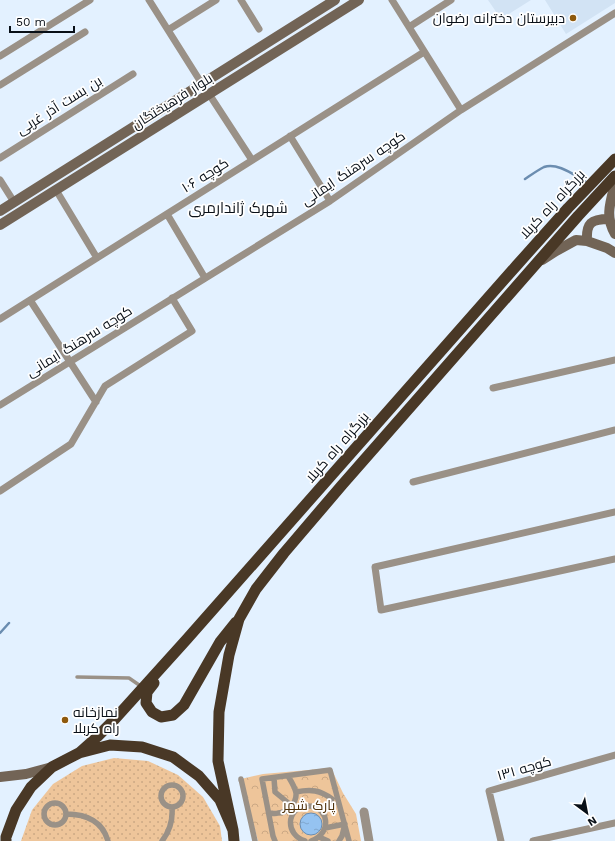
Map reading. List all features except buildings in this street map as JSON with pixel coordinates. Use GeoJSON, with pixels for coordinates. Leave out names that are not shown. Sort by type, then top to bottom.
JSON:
{"type":"FeatureCollection","features":[{"type":"Feature","properties":{"kind":"highway","name":"بزرگراه راه کربلا"},"geometry":{"type":"LineString","coordinates":[[79,753],[103,732],[143,688],[516,265],[615,159]]}},
{"type":"Feature","properties":{"kind":"highway","name":"بزرگراه راه کربلا"},"geometry":{"type":"LineString","coordinates":[[233,836],[218,761],[219,712],[229,655],[239,619],[256,589],[284,553],[342,485],[578,216],[615,176]]}},
{"type":"Feature","properties":{"kind":"highway"},"geometry":{"type":"LineString","coordinates":[[187,639],[147,692],[146,703],[152,712],[161,717],[173,715],[184,705],[220,642],[239,619]]}},
{"type":"Feature","properties":{"kind":"highway"},"geometry":{"type":"LineString","coordinates":[[6,841],[6,836],[16,810],[31,786],[52,767],[79,753],[110,745],[142,747],[173,757],[199,776],[220,800],[233,836]]}},
{"type":"Feature","properties":{"kind":"main road","name":"بلوار فرهیختگان"},"geometry":{"type":"LineString","coordinates":[[0,211],[335,0]]}},
{"type":"Feature","properties":{"kind":"main road","name":"بلوار فرهیختگان"},"geometry":{"type":"LineString","coordinates":[[0,225],[359,0]]}},
{"type":"Feature","properties":{"kind":"main road"},"geometry":{"type":"LineString","coordinates":[[615,184],[608,211],[611,228],[615,234]]}},
{"type":"Feature","properties":{"kind":"main road"},"geometry":{"type":"LineString","coordinates":[[587,241],[587,232],[590,224],[597,219],[609,219]]}},
{"type":"Feature","properties":{"kind":"main road"},"geometry":{"type":"LineString","coordinates":[[536,265],[556,251],[576,240],[587,241],[607,248],[615,253]]}},
{"type":"Feature","properties":{"kind":"main road"},"geometry":{"type":"LineString","coordinates":[[0,777],[26,774],[52,767]]}},
{"type":"Feature","properties":{"kind":"street"},"geometry":{"type":"LineString","coordinates":[[0,56],[90,0]]}},
{"type":"Feature","properties":{"kind":"street"},"geometry":{"type":"LineString","coordinates":[[150,0],[202,84]]}},
{"type":"Feature","properties":{"kind":"street"},"geometry":{"type":"LineString","coordinates":[[168,30],[216,0]]}},
{"type":"Feature","properties":{"kind":"street"},"geometry":{"type":"LineString","coordinates":[[240,0],[259,30]]}},
{"type":"Feature","properties":{"kind":"street"},"geometry":{"type":"LineString","coordinates":[[392,0],[461,110]]}},
{"type":"Feature","properties":{"kind":"street"},"geometry":{"type":"LineString","coordinates":[[409,27],[451,0]]}},
{"type":"Feature","properties":{"kind":"street","name":"کوچه سرهنگ ایمانی"},"geometry":{"type":"LineString","coordinates":[[0,405],[330,201],[461,110],[615,13]]}},
{"type":"Feature","properties":{"kind":"street"},"geometry":{"type":"LineString","coordinates":[[0,85],[85,32]]}},
{"type":"Feature","properties":{"kind":"street","name":"کوچه ۱۰۶"},"geometry":{"type":"LineString","coordinates":[[0,319],[424,52]]}},
{"type":"Feature","properties":{"kind":"street","name":"بن بست آذر غربی"},"geometry":{"type":"LineString","coordinates":[[0,158],[133,74]]}},
{"type":"Feature","properties":{"kind":"street"},"geometry":{"type":"LineString","coordinates":[[209,94],[252,160]]}},
{"type":"Feature","properties":{"kind":"street"},"geometry":{"type":"LineString","coordinates":[[290,136],[330,201]]}},
{"type":"Feature","properties":{"kind":"street"},"geometry":{"type":"LineString","coordinates":[[0,180],[14,202]]}},
{"type":"Feature","properties":{"kind":"street"},"geometry":{"type":"LineString","coordinates":[[56,190],[98,258]]}},
{"type":"Feature","properties":{"kind":"street"},"geometry":{"type":"LineString","coordinates":[[167,214],[205,278]]}},
{"type":"Feature","properties":{"kind":"street"},"geometry":{"type":"LineString","coordinates":[[0,490],[71,444],[105,386],[192,331],[172,298]]}},
{"type":"Feature","properties":{"kind":"street"},"geometry":{"type":"LineString","coordinates":[[30,300],[96,402]]}},
{"type":"Feature","properties":{"kind":"street"},"geometry":{"type":"LineString","coordinates":[[493,388],[615,360]]}},
{"type":"Feature","properties":{"kind":"street"},"geometry":{"type":"LineString","coordinates":[[413,482],[615,430]]}},
{"type":"Feature","properties":{"kind":"street"},"geometry":{"type":"LineString","coordinates":[[615,512],[376,566],[381,610],[615,559]]}},
{"type":"Feature","properties":{"kind":"street","name":"کوچه ۱۳۱"},"geometry":{"type":"LineString","coordinates":[[501,841],[489,792],[615,755]]}},
{"type":"Feature","properties":{"kind":"street"},"geometry":{"type":"LineString","coordinates":[[275,841],[262,779],[330,770],[335,797],[345,824],[349,841]]}},
{"type":"Feature","properties":{"kind":"street"},"geometry":{"type":"LineString","coordinates":[[269,813],[286,811],[292,806],[295,800],[296,792],[288,776]]}},
{"type":"Feature","properties":{"kind":"street"},"geometry":{"type":"LineString","coordinates":[[274,778],[275,792],[292,806]]}},
{"type":"Feature","properties":{"kind":"street"},"geometry":{"type":"LineString","coordinates":[[241,780],[255,841]]}},
{"type":"Feature","properties":{"kind":"street"},"geometry":{"type":"LineString","coordinates":[[296,792],[311,790],[335,797]]}},
{"type":"Feature","properties":{"kind":"street"},"geometry":{"type":"LineString","coordinates":[[265,794],[275,792]]}},
{"type":"Feature","properties":{"kind":"street"},"geometry":{"type":"LineString","coordinates":[[323,814],[335,797]]}},
{"type":"Feature","properties":{"kind":"street"},"geometry":{"type":"LineString","coordinates":[[295,800],[300,808]]}},
{"type":"Feature","properties":{"kind":"street"},"geometry":{"type":"LineString","coordinates":[[305,841],[296,839],[290,826],[292,817],[297,810],[308,806],[319,810],[325,819],[325,828],[321,836],[312,841]]}},
{"type":"Feature","properties":{"kind":"street"},"geometry":{"type":"LineString","coordinates":[[162,841],[170,826],[172,807]]}},
{"type":"Feature","properties":{"kind":"street"},"geometry":{"type":"LineString","coordinates":[[364,812],[369,841]]}},
{"type":"Feature","properties":{"kind":"street"},"geometry":{"type":"LineString","coordinates":[[279,813],[292,817]]}},
{"type":"Feature","properties":{"kind":"street"},"geometry":{"type":"LineString","coordinates":[[66,814],[89,818],[96,822],[104,832],[108,841]]}},
{"type":"Feature","properties":{"kind":"street"},"geometry":{"type":"LineString","coordinates":[[533,841],[615,823]]}},
{"type":"Feature","properties":{"kind":"street"},"geometry":{"type":"LineString","coordinates":[[325,828],[345,824]]}},
{"type":"Feature","properties":{"kind":"street"},"geometry":{"type":"LineString","coordinates":[[339,841],[345,824]]}},
{"type":"Feature","properties":{"kind":"street"},"geometry":{"type":"LineString","coordinates":[[319,837],[328,841]]}},
{"type":"Feature","properties":{"kind":"lane"},"geometry":{"type":"LineString","coordinates":[[77,677],[129,678],[143,688]]}},
{"type":"Feature","properties":{"kind":"shaded area","name":"دبیرستان دخترانه رضوان"},"geometry":{"type":"Polygon","coordinates":[[[488,0],[531,0],[501,19],[488,0]]]}},
{"type":"Feature","properties":{"kind":"shaded area","name":"دبیرستان دخترانه رضوان"},"geometry":{"type":"Polygon","coordinates":[[[545,0],[615,0],[615,3],[566,34],[545,0]]]}},
{"type":"Feature","properties":{"kind":"green space"},"geometry":{"type":"Polygon","coordinates":[[[114,758],[148,761],[178,775],[203,797],[220,826],[222,841],[21,841],[32,810],[53,784],[82,766],[114,758]]]}},
{"type":"Feature","properties":{"kind":"green space","name":"پارک شهر"},"geometry":{"type":"Polygon","coordinates":[[[331,768],[343,793],[356,814],[361,841],[258,841],[241,779],[263,774],[331,768]]]}},
{"type":"Feature","properties":{"kind":"water"},"geometry":{"type":"Polygon","coordinates":[[[311,813],[319,816],[322,824],[319,832],[311,835],[303,832],[300,824],[303,816],[311,813]]]}},
{"type":"Feature","properties":{"kind":"waterway"},"geometry":{"type":"LineString","coordinates":[[525,179],[544,167],[554,166],[585,181]]}},
{"type":"Feature","properties":{"kind":"waterway"},"geometry":{"type":"LineString","coordinates":[[0,633],[9,623]]}},
{"type":"Feature","properties":{"kind":"place","name":"دبیرستان دخترانه رضوان"},"geometry":{"type":"Point","coordinates":[573,18]}},
{"type":"Feature","properties":{"kind":"place","name":"نمازخانه راه کربلا"},"geometry":{"type":"Point","coordinates":[65,720]}},
{"type":"Feature","properties":{"kind":"district","name":"شهرک ژاندارمری"},"geometry":{"type":"Point","coordinates":[238,208]}}]}
